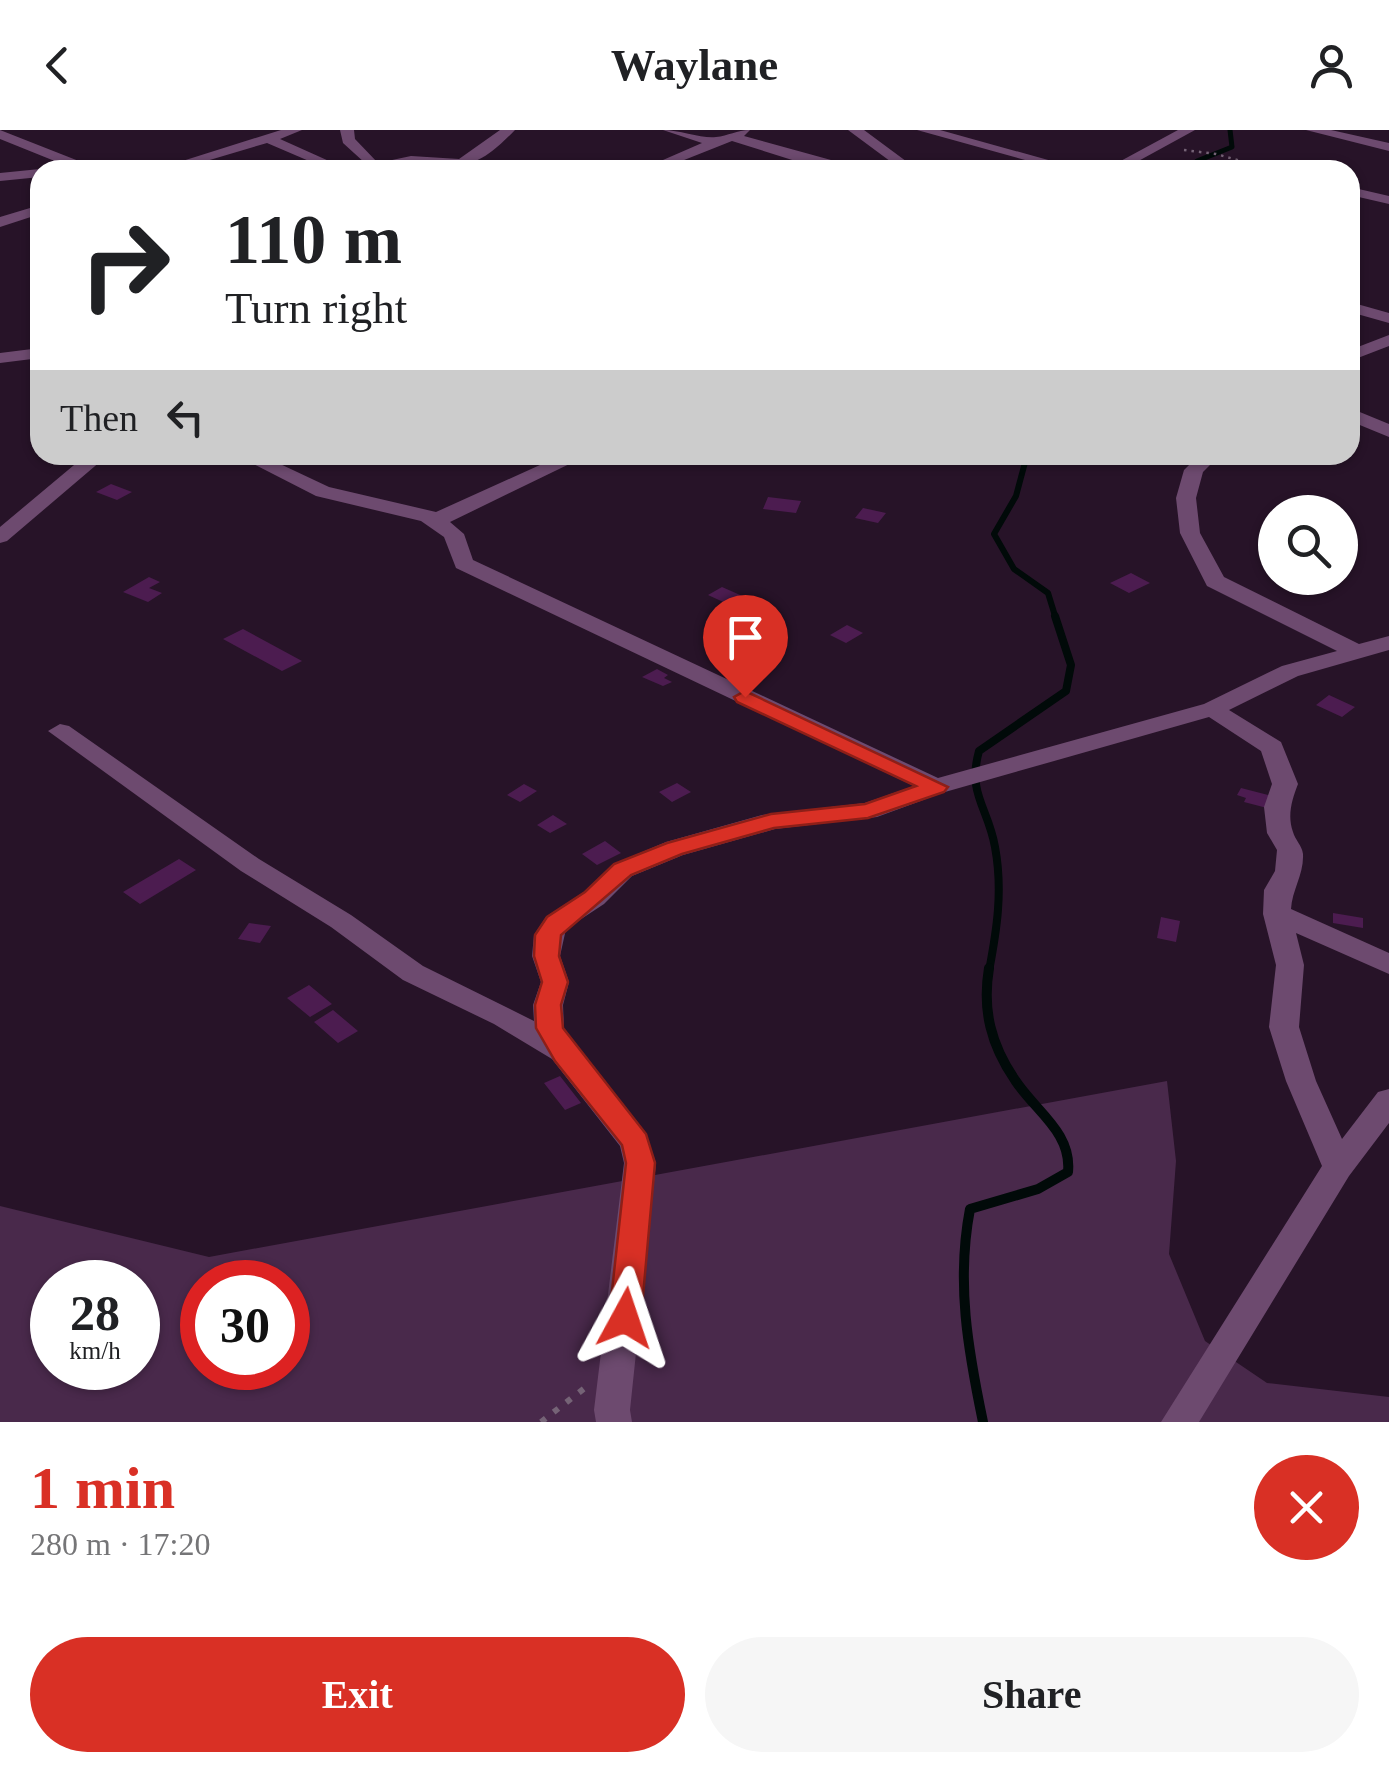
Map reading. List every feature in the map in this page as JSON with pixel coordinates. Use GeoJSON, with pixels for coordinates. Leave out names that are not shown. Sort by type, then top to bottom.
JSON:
{"type":"FeatureCollection","features":[{"type":"Feature","properties":{"kind":"street"},"geometry":{"type":"LineString","coordinates":[[194,160],[295,130]]}},
{"type":"Feature","properties":{"kind":"street"},"geometry":{"type":"LineString","coordinates":[[347,130],[348,140],[370,160]]}},
{"type":"Feature","properties":{"kind":"street"},"geometry":{"type":"LineString","coordinates":[[471,160],[508,130]]}},
{"type":"Feature","properties":{"kind":"street"},"geometry":{"type":"LineString","coordinates":[[670,130],[714,142]]}},
{"type":"Feature","properties":{"kind":"street"},"geometry":{"type":"LineString","coordinates":[[671,160],[746,130]]}},
{"type":"Feature","properties":{"kind":"street"},"geometry":{"type":"LineString","coordinates":[[855,130],[897,160]]}},
{"type":"Feature","properties":{"kind":"street"},"geometry":{"type":"LineString","coordinates":[[924,130],[1039,160]]}},
{"type":"Feature","properties":{"kind":"street"},"geometry":{"type":"LineString","coordinates":[[1128,160],[1188,130]]}},
{"type":"Feature","properties":{"kind":"street"},"geometry":{"type":"LineString","coordinates":[[1313,130],[1389,147]]}},
{"type":"Feature","properties":{"kind":"street"},"geometry":{"type":"LineString","coordinates":[[0,134],[64,160]]}},
{"type":"Feature","properties":{"kind":"street"},"geometry":{"type":"LineString","coordinates":[[730,136],[815,160]]}},
{"type":"Feature","properties":{"kind":"street"},"geometry":{"type":"LineString","coordinates":[[266,138],[318,160]]}},
{"type":"Feature","properties":{"kind":"street"},"geometry":{"type":"LineString","coordinates":[[0,177],[30,174]]}},
{"type":"Feature","properties":{"kind":"street"},"geometry":{"type":"LineString","coordinates":[[1360,193],[1389,200]]}},
{"type":"Feature","properties":{"kind":"street"},"geometry":{"type":"LineString","coordinates":[[0,222],[30,212]]}},
{"type":"Feature","properties":{"kind":"street"},"geometry":{"type":"LineString","coordinates":[[1360,310],[1389,318]]}},
{"type":"Feature","properties":{"kind":"street"},"geometry":{"type":"LineString","coordinates":[[1360,352],[1389,340]]}},
{"type":"Feature","properties":{"kind":"street"},"geometry":{"type":"LineString","coordinates":[[0,358],[30,354]]}},
{"type":"Feature","properties":{"kind":"street"},"geometry":{"type":"LineString","coordinates":[[1360,418],[1389,431]]}},
{"type":"Feature","properties":{"kind":"street"},"geometry":{"type":"LineString","coordinates":[[0,538],[86,465]]}},
{"type":"Feature","properties":{"kind":"street"},"geometry":{"type":"LineString","coordinates":[[267,465],[323,492],[412,510],[454,534],[464,564],[936,787]]}},
{"type":"Feature","properties":{"kind":"street"},"geometry":{"type":"LineString","coordinates":[[434,521],[556,465]]}},
{"type":"Feature","properties":{"kind":"street"},"geometry":{"type":"LineString","coordinates":[[1199,465],[1194,470],[1186,498],[1190,533],[1214,581],[1357,652]]}},
{"type":"Feature","properties":{"kind":"street"},"geometry":{"type":"LineString","coordinates":[[614,1422],[612,1410],[640,1163],[636,1142],[564,1054],[549,1028],[548,1005],[555,982],[546,956],[548,935],[556,923],[594,898],[623,870],[675,848],[771,822],[868,811],[936,787],[1212,709],[1290,671],[1389,644]]}},
{"type":"Feature","properties":{"kind":"street"},"geometry":{"type":"LineString","coordinates":[[1212,709],[1272,747],[1285,784],[1277,807],[1280,833],[1290,850],[1278,890],[1277,914],[1290,965],[1284,1027],[1301,1081],[1338,1167]]}},
{"type":"Feature","properties":{"kind":"street"},"geometry":{"type":"LineString","coordinates":[[60,730],[250,865],[341,921],[413,974],[504,1017],[564,1054]]}},
{"type":"Feature","properties":{"kind":"street"},"geometry":{"type":"LineString","coordinates":[[1277,914],[1389,964]]}},
{"type":"Feature","properties":{"kind":"street"},"geometry":{"type":"LineString","coordinates":[[1180,1422],[1338,1167],[1389,1100]]}},
{"type":"Feature","properties":{"kind":"path"},"geometry":{"type":"LineString","coordinates":[[1153,146],[1237,160]]}},
{"type":"Feature","properties":{"kind":"path"},"geometry":{"type":"LineString","coordinates":[[540,1422],[618,1366]]}},
{"type":"Feature","properties":{"kind":"shaded area"},"geometry":{"type":"Polygon","coordinates":[[[1167,1081],[1176,1161],[1169,1254],[1205,1341],[1267,1383],[1389,1397],[1389,1422],[0,1422],[0,1206],[209,1257],[1167,1081]]]}},
{"type":"Feature","properties":{"kind":"building"},"geometry":{"type":"Polygon","coordinates":[[[111,484],[132,492],[117,500],[96,492],[111,484]]]}},
{"type":"Feature","properties":{"kind":"building"},"geometry":{"type":"Polygon","coordinates":[[[768,497],[801,501],[796,513],[763,509],[768,497]]]}},
{"type":"Feature","properties":{"kind":"building"},"geometry":{"type":"Polygon","coordinates":[[[863,508],[886,513],[878,523],[855,518],[863,508]]]}},
{"type":"Feature","properties":{"kind":"building"},"geometry":{"type":"Polygon","coordinates":[[[1131,573],[1150,583],[1129,593],[1110,583],[1131,573]]]}},
{"type":"Feature","properties":{"kind":"building"},"geometry":{"type":"Polygon","coordinates":[[[149,577],[160,582],[149,588],[162,593],[148,602],[123,592],[149,577]]]}},
{"type":"Feature","properties":{"kind":"building"},"geometry":{"type":"Polygon","coordinates":[[[722,587],[756,602],[743,611],[708,595],[722,587]]]}},
{"type":"Feature","properties":{"kind":"building"},"geometry":{"type":"Polygon","coordinates":[[[847,625],[863,633],[846,643],[830,635],[847,625]]]}},
{"type":"Feature","properties":{"kind":"building"},"geometry":{"type":"Polygon","coordinates":[[[243,629],[302,661],[282,671],[223,639],[243,629]]]}},
{"type":"Feature","properties":{"kind":"building"},"geometry":{"type":"Polygon","coordinates":[[[657,669],[672,682],[663,686],[642,677],[657,669]]]}},
{"type":"Feature","properties":{"kind":"building"},"geometry":{"type":"Polygon","coordinates":[[[1329,695],[1355,707],[1342,717],[1316,705],[1329,695]]]}},
{"type":"Feature","properties":{"kind":"building"},"geometry":{"type":"Polygon","coordinates":[[[677,783],[691,792],[672,802],[659,792],[677,783]]]}},
{"type":"Feature","properties":{"kind":"building"},"geometry":{"type":"Polygon","coordinates":[[[524,784],[537,791],[520,802],[507,795],[524,784]]]}},
{"type":"Feature","properties":{"kind":"building"},"geometry":{"type":"Polygon","coordinates":[[[1241,788],[1272,796],[1267,808],[1244,802],[1246,798],[1237,795],[1241,788]]]}},
{"type":"Feature","properties":{"kind":"building"},"geometry":{"type":"Polygon","coordinates":[[[553,815],[567,824],[550,833],[537,825],[553,815]]]}},
{"type":"Feature","properties":{"kind":"building"},"geometry":{"type":"Polygon","coordinates":[[[605,841],[621,853],[597,865],[582,854],[605,841]]]}},
{"type":"Feature","properties":{"kind":"building"},"geometry":{"type":"Polygon","coordinates":[[[179,859],[196,870],[140,904],[123,892],[179,859]]]}},
{"type":"Feature","properties":{"kind":"building"},"geometry":{"type":"Polygon","coordinates":[[[1333,913],[1363,918],[1363,928],[1333,923],[1333,913]]]}},
{"type":"Feature","properties":{"kind":"building"},"geometry":{"type":"Polygon","coordinates":[[[1161,917],[1180,921],[1176,942],[1157,938],[1161,917]]]}},
{"type":"Feature","properties":{"kind":"building"},"geometry":{"type":"Polygon","coordinates":[[[249,923],[271,926],[260,943],[238,939],[249,923]]]}},
{"type":"Feature","properties":{"kind":"building"},"geometry":{"type":"Polygon","coordinates":[[[309,985],[332,1004],[310,1017],[287,998],[309,985]]]}},
{"type":"Feature","properties":{"kind":"building"},"geometry":{"type":"Polygon","coordinates":[[[333,1010],[358,1031],[338,1043],[314,1022],[333,1010]]]}},
{"type":"Feature","properties":{"kind":"building"},"geometry":{"type":"Polygon","coordinates":[[[560,1076],[581,1103],[565,1110],[544,1083],[560,1076]]]}},
{"type":"Feature","properties":{"kind":"waterway"},"geometry":{"type":"LineString","coordinates":[[1200,160],[1232,147],[1230,130]]}},
{"type":"Feature","properties":{"kind":"waterway"},"geometry":{"type":"LineString","coordinates":[[1024,465],[1016,496],[994,534],[1014,569],[1048,593],[1056,619]]}},
{"type":"Feature","properties":{"kind":"waterway"},"geometry":{"type":"LineString","coordinates":[[989,971],[999,879],[992,833],[977,790],[976,766],[979,751],[1066,691],[1071,665],[1055,616]]}},
{"type":"Feature","properties":{"kind":"waterway"},"geometry":{"type":"LineString","coordinates":[[983,1422],[964,1289],[970,1209],[1038,1189],[1068,1172],[1068,1158],[1058,1133],[1015,1080],[994,1040],[988,1013],[989,968]]}},
{"type":"Feature","properties":{"kind":"route"},"geometry":{"type":"LineString","coordinates":[[625,1318],[640,1163],[636,1142],[564,1054],[549,1028],[548,1005],[555,982],[546,956],[548,935],[568,912],[594,898],[623,870],[675,848],[771,822],[868,811],[936,787],[745,697]]}}]}
